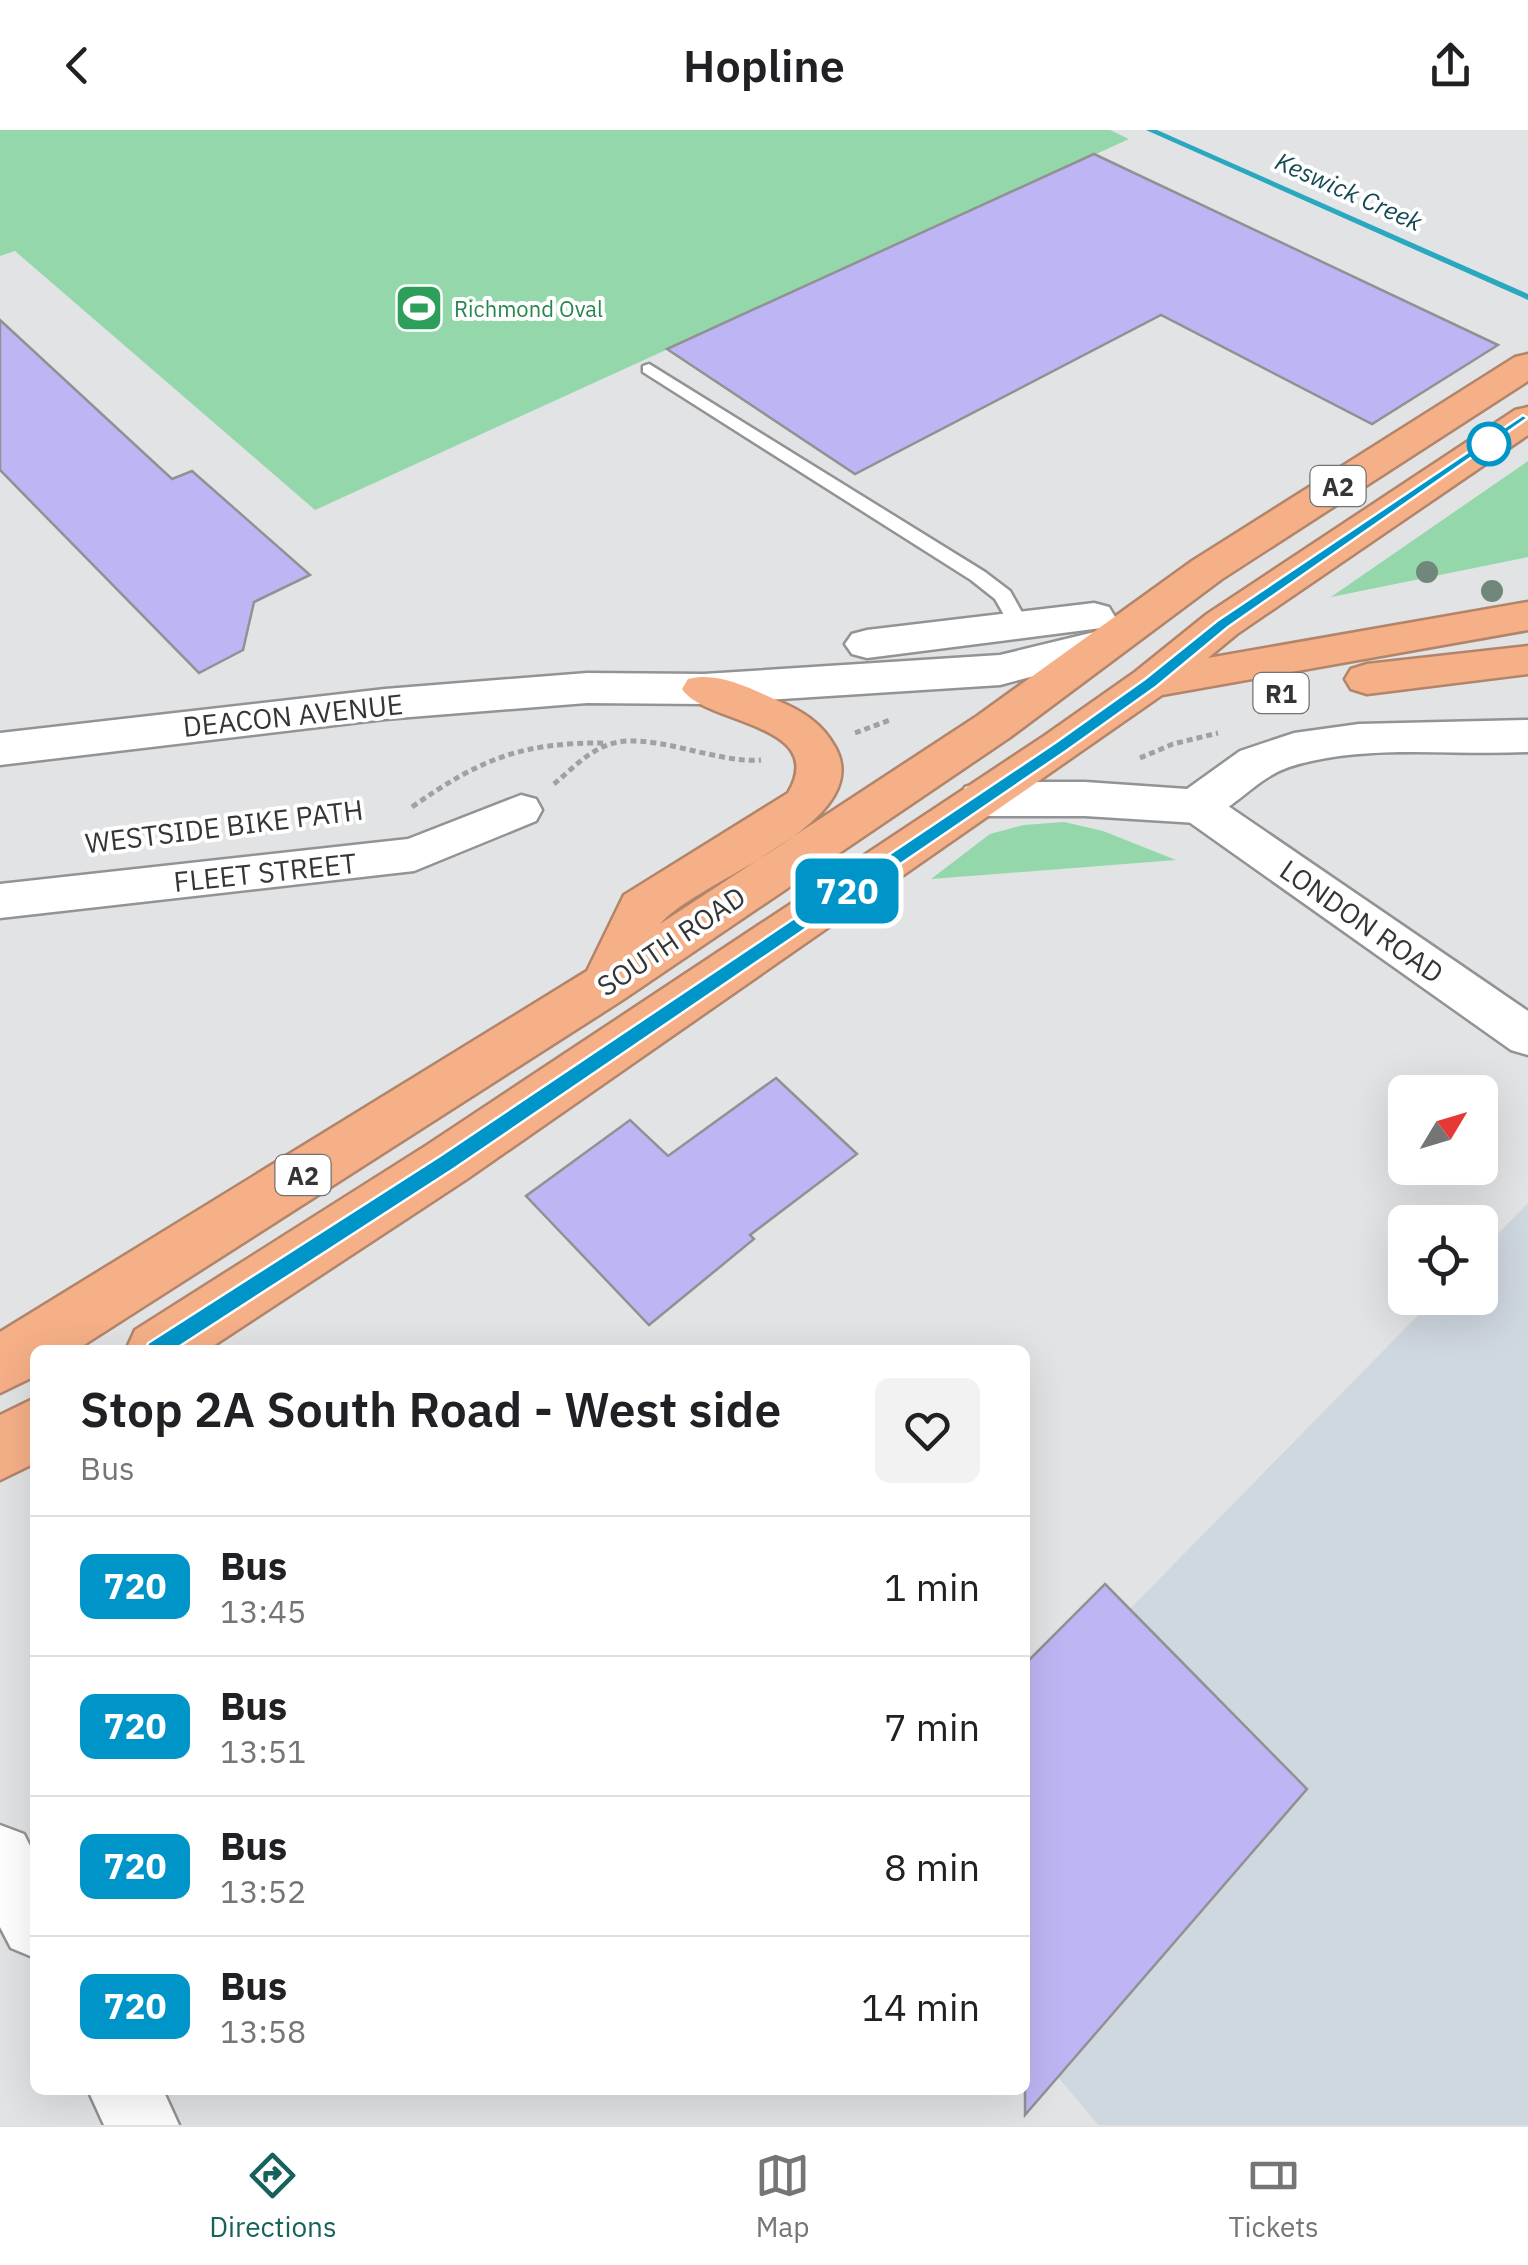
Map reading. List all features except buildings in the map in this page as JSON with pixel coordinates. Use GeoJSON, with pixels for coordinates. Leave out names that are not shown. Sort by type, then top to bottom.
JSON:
{"type":"FeatureCollection","features":[{"type":"Feature","properties":{"kind":"highway","name":"SOUTH ROAD"},"geometry":{"type":"LineString","coordinates":[[32,1345],[606,985],[993,726],[1150,611],[1528,364]]}},
{"type":"Feature","properties":{"kind":"highway","name":"SOUTH ROAD"},"geometry":{"type":"LineString","coordinates":[[164,1345],[448,1162],[1068,741],[1151,682],[1222,624],[1528,418]]}},
{"type":"Feature","properties":{"kind":"highway","name":"R1"},"geometry":{"type":"LineString","coordinates":[[993,726],[1151,682],[1528,616]]}},
{"type":"Feature","properties":{"kind":"highway"},"geometry":{"type":"LineString","coordinates":[[1102,644],[1222,624]]}},
{"type":"Feature","properties":{"kind":"highway","name":"R1"},"geometry":{"type":"LineString","coordinates":[[1068,741],[1332,683],[1528,660]]}},
{"type":"Feature","properties":{"kind":"highway"},"geometry":{"type":"LineString","coordinates":[[606,985],[642,908],[805,805],[816,791],[817,756],[798,730],[776,716],[704,689]]}},
{"type":"Feature","properties":{"kind":"highway","name":"SOUTH ROAD"},"geometry":{"type":"LineString","coordinates":[[0,1365],[30,1346]]}},
{"type":"Feature","properties":{"kind":"highway"},"geometry":{"type":"LineString","coordinates":[[0,1450],[30,1431]]}},
{"type":"Feature","properties":{"kind":"street","name":"DEACON AVENUE"},"geometry":{"type":"LineString","coordinates":[[587,688],[744,660],[1150,611]]}},
{"type":"Feature","properties":{"kind":"street","name":"DEACON AVENUE"},"geometry":{"type":"LineString","coordinates":[[0,749],[385,704],[587,688],[704,689],[1000,670],[1102,644]]}},
{"type":"Feature","properties":{"kind":"street"},"geometry":{"type":"LineString","coordinates":[[982,798],[1196,806],[1248,766],[1270,756],[1314,746],[1528,736]]}},
{"type":"Feature","properties":{"kind":"street","name":"LONDON ROAD"},"geometry":{"type":"LineString","coordinates":[[1196,806],[1528,1036]]}},
{"type":"Feature","properties":{"kind":"street","name":"FLEET STREET"},"geometry":{"type":"LineString","coordinates":[[0,901],[414,855],[522,810]]}},
{"type":"Feature","properties":{"kind":"street"},"geometry":{"type":"LineString","coordinates":[[0,1858],[30,1915]]}},
{"type":"Feature","properties":{"kind":"street"},"geometry":{"type":"LineString","coordinates":[[127,2095],[142,2125]]}},
{"type":"Feature","properties":{"kind":"lane"},"geometry":{"type":"LineString","coordinates":[[650,370],[978,576],[1003,596],[1019,625]]}},
{"type":"Feature","properties":{"kind":"path","name":"WESTSIDE BIKE PATH"},"geometry":{"type":"LineString","coordinates":[[402,815],[469,766],[505,750],[546,742],[610,744]]}},
{"type":"Feature","properties":{"kind":"shaded area"},"geometry":{"type":"Polygon","coordinates":[[[1528,1203],[1528,2125],[1098,2125],[1030,2043],[1030,1711],[1418,1315],[1498,1315],[1498,1234],[1528,1203]]]}},
{"type":"Feature","properties":{"kind":"green space","name":"Richmond Oval"},"geometry":{"type":"Polygon","coordinates":[[[0,130],[1110,130],[1129,139],[315,510],[15,251],[0,256],[0,130]]]}},
{"type":"Feature","properties":{"kind":"green space"},"geometry":{"type":"Polygon","coordinates":[[[1528,461],[1528,557],[1331,597],[1528,461]]]}},
{"type":"Feature","properties":{"kind":"green space"},"geometry":{"type":"Polygon","coordinates":[[[1064,822],[1103,831],[1176,860],[931,879],[990,834],[1024,825],[1064,822]]]}},
{"type":"Feature","properties":{"kind":"waterway","name":"Keswick Creek"},"geometry":{"type":"LineString","coordinates":[[1150,130],[1528,297]]}},
{"type":"Feature","properties":{"kind":"bus line","name":"720"},"geometry":{"type":"LineString","coordinates":[[163,1345],[448,1162],[1060,747],[1151,682],[1222,624],[1528,418]]}},
{"type":"Feature","properties":{"kind":"place","name":"Richmond Oval"},"geometry":{"type":"Point","coordinates":[419,308]}}]}
